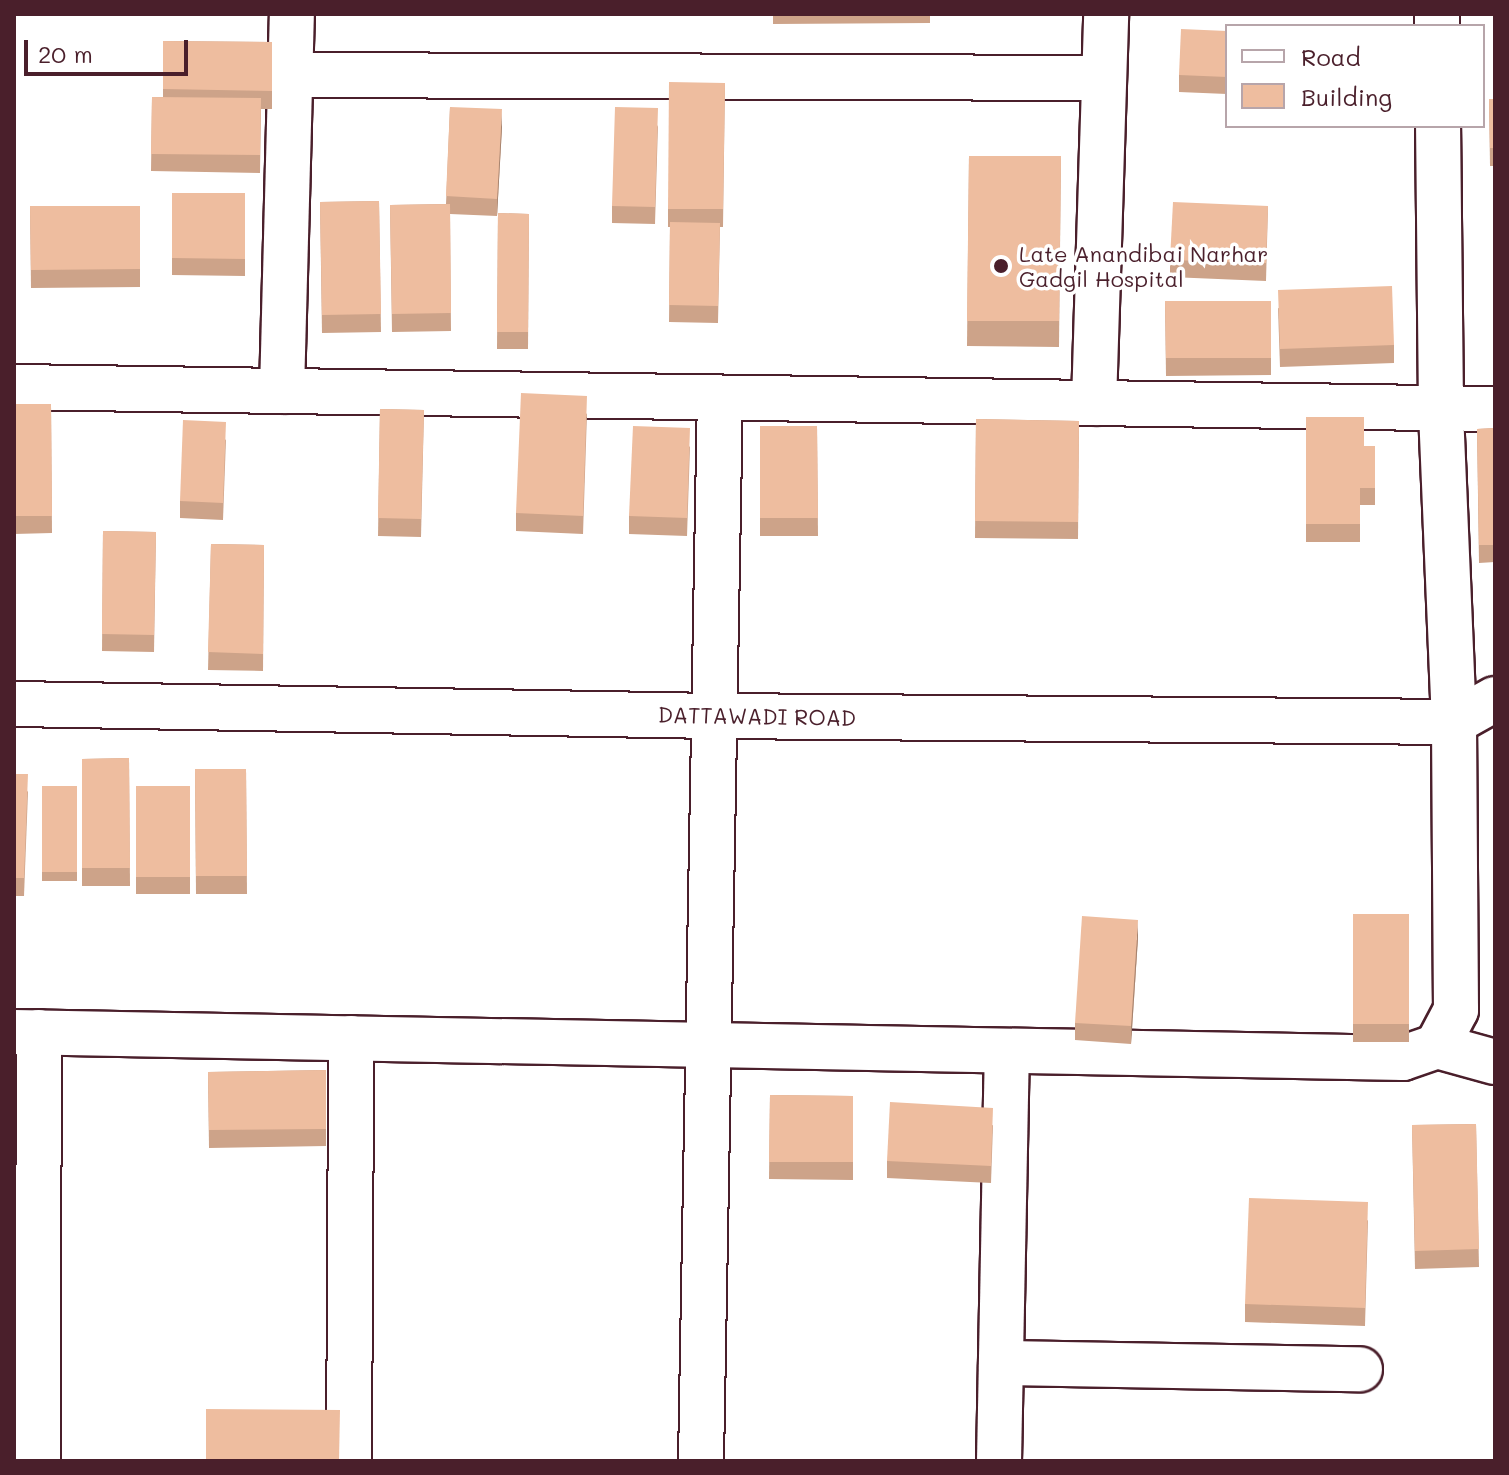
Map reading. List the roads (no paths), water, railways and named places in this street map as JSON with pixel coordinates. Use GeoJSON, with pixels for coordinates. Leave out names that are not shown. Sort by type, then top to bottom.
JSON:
{"type":"FeatureCollection","features":[{"type":"Feature","properties":{"kind":"street"},"geometry":{"type":"LineString","coordinates":[[282,391],[292,14]]}},
{"type":"Feature","properties":{"kind":"street"},"geometry":{"type":"LineString","coordinates":[[1094,403],[1106,14]]}},
{"type":"Feature","properties":{"kind":"street"},"geometry":{"type":"LineString","coordinates":[[288,75],[1104,78]]}},
{"type":"Feature","properties":{"kind":"street"},"geometry":{"type":"LineString","coordinates":[[1437,1046],[1456,1010],[1454,722],[1441,408],[1438,128]]}},
{"type":"Feature","properties":{"kind":"street"},"geometry":{"type":"LineString","coordinates":[[14,387],[1495,409]]}},
{"type":"Feature","properties":{"kind":"street"},"geometry":{"type":"LineString","coordinates":[[701,1461],[720,398]]}},
{"type":"Feature","properties":{"kind":"street","name":"DATTAWADI ROAD"},"geometry":{"type":"LineString","coordinates":[[14,704],[714,716],[1454,722],[1495,699]]}},
{"type":"Feature","properties":{"kind":"street"},"geometry":{"type":"LineString","coordinates":[[38,1461],[26,1032],[1403,1058],[1437,1046],[1495,1062]]}},
{"type":"Feature","properties":{"kind":"street"},"geometry":{"type":"LineString","coordinates":[[349,1461],[351,1038]]}},
{"type":"Feature","properties":{"kind":"street"},"geometry":{"type":"LineString","coordinates":[[999,1461],[1007,1051]]}},
{"type":"Feature","properties":{"kind":"street"},"geometry":{"type":"LineString","coordinates":[[1001,1363],[1360,1369]]}},
{"type":"Feature","properties":{"kind":"place","name":"Late Anandibai Narhar Gadgil Hospital"},"geometry":{"type":"Point","coordinates":[1001,266]}}]}
